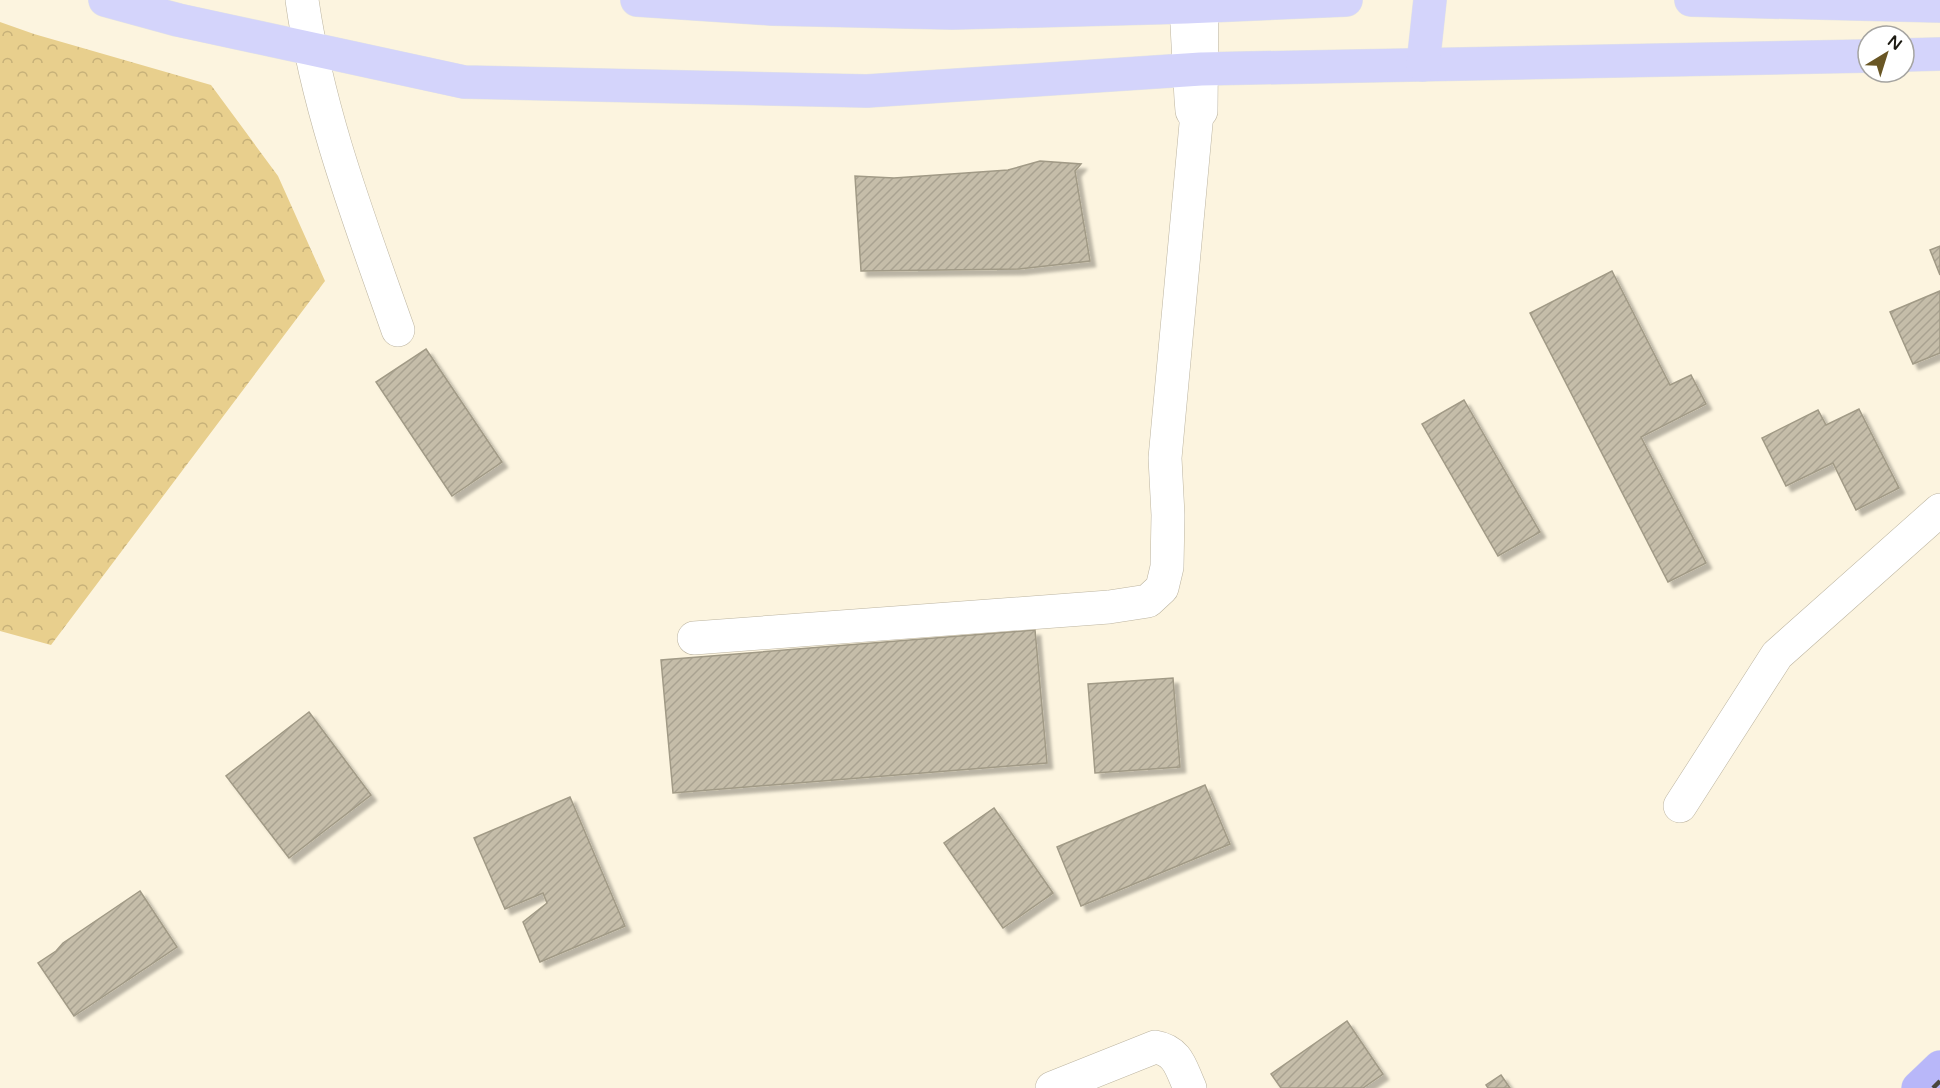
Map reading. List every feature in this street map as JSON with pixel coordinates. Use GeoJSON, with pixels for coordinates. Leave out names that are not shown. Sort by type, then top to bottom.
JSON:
{"type":"FeatureCollection","features":[{"type":"Feature","properties":{"kind":"highway"},"geometry":{"type":"LineString","coordinates":[[1918,1088],[1940,1067]]}},
{"type":"Feature","properties":{"kind":"main road"},"geometry":{"type":"LineString","coordinates":[[105,0],[178,20],[464,82],[867,91],[1195,69],[1856,56]]}},
{"type":"Feature","properties":{"kind":"main road"},"geometry":{"type":"LineString","coordinates":[[637,0],[772,9],[953,13],[1194,7],[1346,0]]}},
{"type":"Feature","properties":{"kind":"main road"},"geometry":{"type":"LineString","coordinates":[[1423,65],[1430,0]]}},
{"type":"Feature","properties":{"kind":"main road"},"geometry":{"type":"LineString","coordinates":[[1691,0],[1940,6]]}},
{"type":"Feature","properties":{"kind":"main road"},"geometry":{"type":"LineString","coordinates":[[1916,55],[1940,54]]}},
{"type":"Feature","properties":{"kind":"street"},"geometry":{"type":"LineString","coordinates":[[302,0],[309,49],[349,189],[398,330]]}},
{"type":"Feature","properties":{"kind":"street"},"geometry":{"type":"LineString","coordinates":[[694,638],[1109,607],[1148,601],[1162,588],[1167,567],[1168,514],[1165,458],[1197,113],[1202,111],[1195,69],[1194,7]]}},
{"type":"Feature","properties":{"kind":"street"},"geometry":{"type":"LineString","coordinates":[[1680,806],[1777,655],[1940,510]]}},
{"type":"Feature","properties":{"kind":"street"},"geometry":{"type":"LineString","coordinates":[[1052,1088],[1155,1047],[1174,1055],[1190,1088]]}},
{"type":"Feature","properties":{"kind":"green space"},"geometry":{"type":"Polygon","coordinates":[[[0,22],[211,85],[278,176],[325,281],[51,645],[0,631],[0,22]]]}},
{"type":"Feature","properties":{"kind":"building"},"geometry":{"type":"Polygon","coordinates":[[[1040,161],[1081,164],[1075,171],[1090,261],[1019,269],[861,271],[855,176],[894,178],[1008,170],[1040,161]]]}},
{"type":"Feature","properties":{"kind":"building"},"geometry":{"type":"Polygon","coordinates":[[[1940,246],[1940,275],[1930,250],[1940,246]]]}},
{"type":"Feature","properties":{"kind":"building"},"geometry":{"type":"Polygon","coordinates":[[[1612,271],[1670,385],[1691,375],[1706,404],[1641,437],[1706,563],[1668,582],[1530,313],[1612,271]]]}},
{"type":"Feature","properties":{"kind":"building"},"geometry":{"type":"Polygon","coordinates":[[[1940,291],[1940,353],[1913,364],[1890,312],[1940,291]]]}},
{"type":"Feature","properties":{"kind":"building"},"geometry":{"type":"Polygon","coordinates":[[[426,349],[502,462],[452,496],[376,382],[426,349]]]}},
{"type":"Feature","properties":{"kind":"building"},"geometry":{"type":"Polygon","coordinates":[[[1464,400],[1540,532],[1498,556],[1422,424],[1464,400]]]}},
{"type":"Feature","properties":{"kind":"building"},"geometry":{"type":"Polygon","coordinates":[[[1859,409],[1899,488],[1856,510],[1833,463],[1786,486],[1762,438],[1818,410],[1826,425],[1859,409]]]}},
{"type":"Feature","properties":{"kind":"building"},"geometry":{"type":"Polygon","coordinates":[[[1035,630],[1047,763],[673,793],[661,660],[1035,630]]]}},
{"type":"Feature","properties":{"kind":"building"},"geometry":{"type":"Polygon","coordinates":[[[1173,678],[1180,767],[1095,773],[1088,684],[1173,678]]]}},
{"type":"Feature","properties":{"kind":"building"},"geometry":{"type":"Polygon","coordinates":[[[309,712],[371,795],[289,858],[226,776],[309,712]]]}},
{"type":"Feature","properties":{"kind":"building"},"geometry":{"type":"Polygon","coordinates":[[[1205,785],[1230,844],[1081,906],[1057,847],[1205,785]]]}},
{"type":"Feature","properties":{"kind":"building"},"geometry":{"type":"Polygon","coordinates":[[[570,797],[625,926],[540,962],[523,922],[547,903],[543,893],[505,909],[474,838],[570,797]]]}},
{"type":"Feature","properties":{"kind":"building"},"geometry":{"type":"Polygon","coordinates":[[[994,808],[1053,893],[1003,928],[944,843],[994,808]]]}},
{"type":"Feature","properties":{"kind":"building"},"geometry":{"type":"Polygon","coordinates":[[[140,891],[177,947],[74,1016],[38,963],[56,951],[63,943],[140,891]]]}},
{"type":"Feature","properties":{"kind":"building"},"geometry":{"type":"Polygon","coordinates":[[[1347,1021],[1383,1074],[1363,1088],[1281,1088],[1271,1074],[1347,1021]]]}},
{"type":"Feature","properties":{"kind":"building"},"geometry":{"type":"Polygon","coordinates":[[[1501,1075],[1510,1088],[1488,1088],[1486,1085],[1501,1075]]]}},
{"type":"Feature","properties":{"kind":"railway"},"geometry":{"type":"LineString","coordinates":[[1933,1088],[1940,1081]]}}]}
